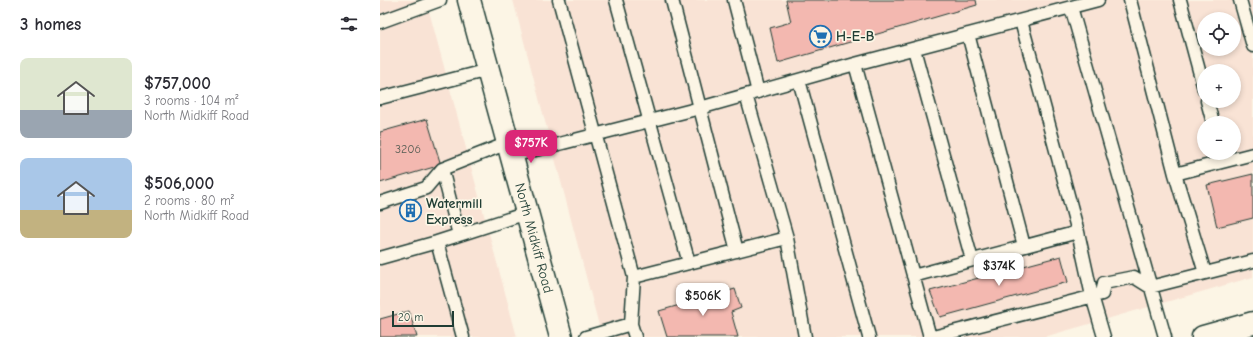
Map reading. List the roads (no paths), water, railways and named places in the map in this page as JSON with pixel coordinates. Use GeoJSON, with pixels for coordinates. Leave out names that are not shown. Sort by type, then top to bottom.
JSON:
{"type":"FeatureCollection","features":[{"type":"Feature","properties":{"kind":"main road","name":"North Midkiff Road"},"geometry":{"type":"LineString","coordinates":[[469,0],[561,337]]}},
{"type":"Feature","properties":{"kind":"main road"},"geometry":{"type":"LineString","coordinates":[[1203,337],[1253,323]]}},
{"type":"Feature","properties":{"kind":"lane"},"geometry":{"type":"LineString","coordinates":[[380,22],[440,0]]}},
{"type":"Feature","properties":{"kind":"lane"},"geometry":{"type":"LineString","coordinates":[[559,0],[634,277],[631,324],[635,337]]}},
{"type":"Feature","properties":{"kind":"lane"},"geometry":{"type":"LineString","coordinates":[[616,0],[689,263]]}},
{"type":"Feature","properties":{"kind":"lane"},"geometry":{"type":"LineString","coordinates":[[672,0],[737,251]]}},
{"type":"Feature","properties":{"kind":"lane"},"geometry":{"type":"LineString","coordinates":[[734,0],[752,93],[787,238],[805,337]]}},
{"type":"Feature","properties":{"kind":"lane"},"geometry":{"type":"LineString","coordinates":[[380,203],[426,188],[442,169],[510,149],[595,134],[700,108],[855,64],[1098,0]]}},
{"type":"Feature","properties":{"kind":"lane"},"geometry":{"type":"LineString","coordinates":[[1130,0],[1175,174],[1204,273]]}},
{"type":"Feature","properties":{"kind":"lane"},"geometry":{"type":"LineString","coordinates":[[1180,0],[1197,64]]}},
{"type":"Feature","properties":{"kind":"lane"},"geometry":{"type":"LineString","coordinates":[[1240,0],[1253,46]]}},
{"type":"Feature","properties":{"kind":"lane"},"geometry":{"type":"LineString","coordinates":[[1071,7],[1164,337]]}},
{"type":"Feature","properties":{"kind":"lane"},"geometry":{"type":"LineString","coordinates":[[1021,21],[1078,232],[1092,296],[1104,337]]}},
{"type":"Feature","properties":{"kind":"lane"},"geometry":{"type":"LineString","coordinates":[[968,34],[1024,246]]}},
{"type":"Feature","properties":{"kind":"lane"},"geometry":{"type":"LineString","coordinates":[[914,49],[972,260]]}},
{"type":"Feature","properties":{"kind":"lane"},"geometry":{"type":"LineString","coordinates":[[855,64],[930,337]]}},
{"type":"Feature","properties":{"kind":"lane"},"geometry":{"type":"LineString","coordinates":[[380,98],[488,70]]}},
{"type":"Feature","properties":{"kind":"lane"},"geometry":{"type":"LineString","coordinates":[[799,80],[869,337]]}},
{"type":"Feature","properties":{"kind":"lane"},"geometry":{"type":"LineString","coordinates":[[1241,155],[1253,154]]}},
{"type":"Feature","properties":{"kind":"lane"},"geometry":{"type":"LineString","coordinates":[[1175,174],[1214,160]]}},
{"type":"Feature","properties":{"kind":"lane"},"geometry":{"type":"LineString","coordinates":[[442,169],[459,235]]}},
{"type":"Feature","properties":{"kind":"lane"},"geometry":{"type":"LineString","coordinates":[[380,258],[437,242],[527,213]]}},
{"type":"Feature","properties":{"kind":"lane"},"geometry":{"type":"LineString","coordinates":[[913,276],[1078,232]]}},
{"type":"Feature","properties":{"kind":"lane"},"geometry":{"type":"LineString","coordinates":[[634,277],[787,238]]}},
{"type":"Feature","properties":{"kind":"lane"},"geometry":{"type":"LineString","coordinates":[[437,242],[463,337]]}},
{"type":"Feature","properties":{"kind":"lane"},"geometry":{"type":"LineString","coordinates":[[933,337],[1102,294],[1104,284],[1134,277],[1150,287],[1253,261]]}},
{"type":"Feature","properties":{"kind":"lane"},"geometry":{"type":"LineString","coordinates":[[586,337],[631,324]]}},
{"type":"Feature","properties":{"kind":"place","name":"H-E-B"},"geometry":{"type":"Point","coordinates":[821,36]}},
{"type":"Feature","properties":{"kind":"place","name":"Watermill Express"},"geometry":{"type":"Point","coordinates":[411,211]}}]}
